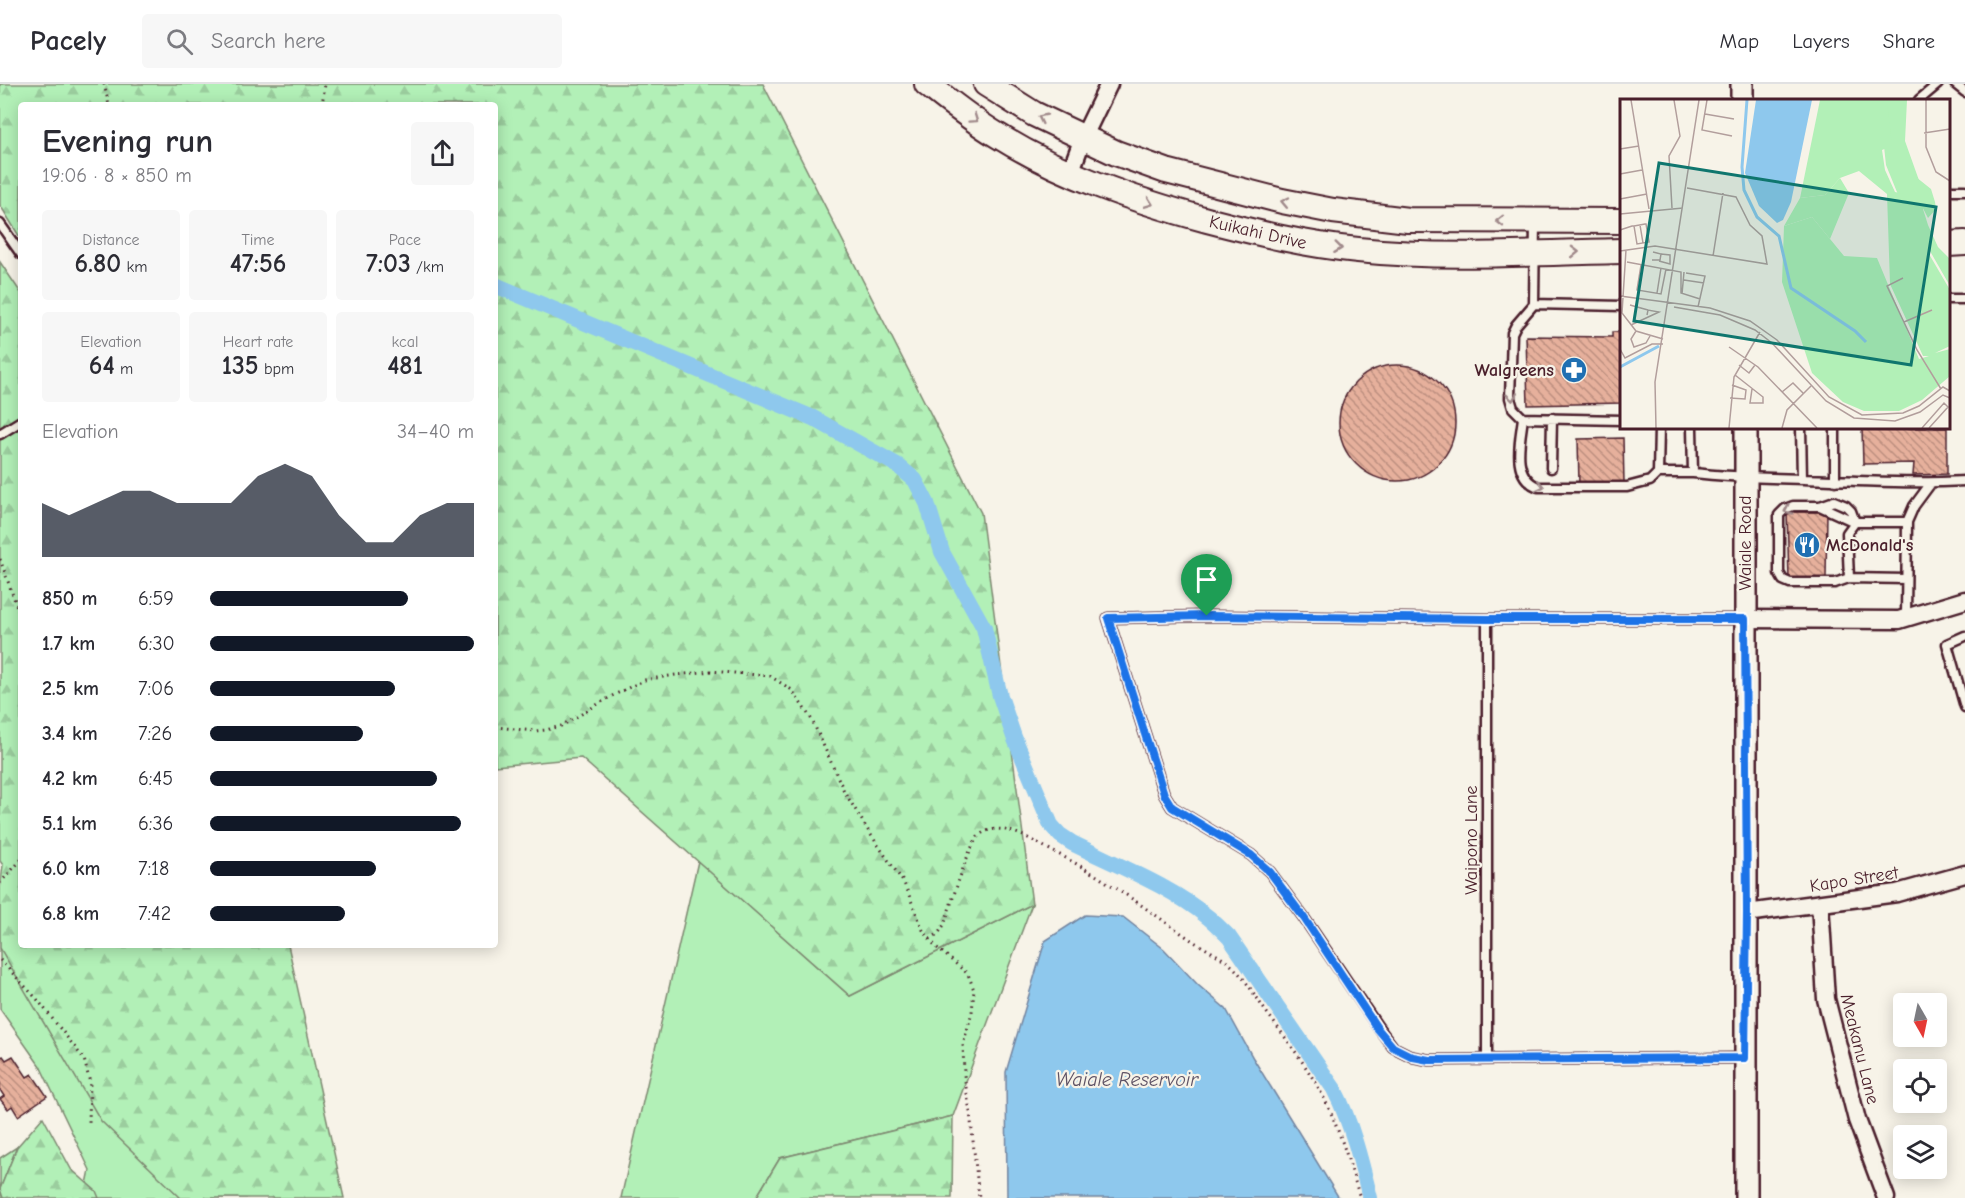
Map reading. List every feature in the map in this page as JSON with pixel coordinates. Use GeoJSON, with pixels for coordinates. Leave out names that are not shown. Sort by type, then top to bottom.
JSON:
{"type":"FeatureCollection","features":[{"type":"Feature","properties":{"kind":"main road","name":"Kuikahi Drive"},"geometry":{"type":"LineString","coordinates":[[927,84],[997,136],[1070,173],[1164,208],[1301,243],[1360,250],[1449,254],[1620,251]]}},
{"type":"Feature","properties":{"kind":"main road","name":"Kuikahi Drive"},"geometry":{"type":"LineString","coordinates":[[986,84],[1034,114],[1116,153],[1166,171],[1282,201],[1333,211],[1408,220],[1620,221]]}},
{"type":"Feature","properties":{"kind":"main road"},"geometry":{"type":"LineString","coordinates":[[1950,244],[1965,243]]}},
{"type":"Feature","properties":{"kind":"street"},"geometry":{"type":"LineString","coordinates":[[1070,173],[1083,138],[1110,84]]}},
{"type":"Feature","properties":{"kind":"street","name":"Waiale Road"},"geometry":{"type":"LineString","coordinates":[[1746,429],[1746,1198]]}},
{"type":"Feature","properties":{"kind":"street"},"geometry":{"type":"LineString","coordinates":[[1745,619],[1899,620],[1965,600]]}},
{"type":"Feature","properties":{"kind":"street","name":"Kapo Street"},"geometry":{"type":"LineString","coordinates":[[1747,913],[1897,893],[1965,874]]}},
{"type":"Feature","properties":{"kind":"street","name":"Meakanu Lane"},"geometry":{"type":"LineString","coordinates":[[1820,904],[1826,999],[1857,1120],[1886,1198]]}},
{"type":"Feature","properties":{"kind":"lane"},"geometry":{"type":"LineString","coordinates":[[1920,99],[1938,84]]}},
{"type":"Feature","properties":{"kind":"lane"},"geometry":{"type":"LineString","coordinates":[[1955,84],[1965,92]]}},
{"type":"Feature","properties":{"kind":"lane"},"geometry":{"type":"LineString","coordinates":[[1535,221],[1534,304],[1512,333],[1510,398],[1513,408],[1523,418],[1620,420]]}},
{"type":"Feature","properties":{"kind":"lane"},"geometry":{"type":"LineString","coordinates":[[0,224],[18,250]]}},
{"type":"Feature","properties":{"kind":"lane"},"geometry":{"type":"LineString","coordinates":[[1534,304],[1620,306]]}},
{"type":"Feature","properties":{"kind":"lane"},"geometry":{"type":"LineString","coordinates":[[1523,418],[1520,447],[1522,473],[1528,483],[1538,487],[1627,487],[1650,481],[1658,473],[1659,429]]}},
{"type":"Feature","properties":{"kind":"lane"},"geometry":{"type":"LineString","coordinates":[[1551,468],[1552,418]]}},
{"type":"Feature","properties":{"kind":"lane"},"geometry":{"type":"LineString","coordinates":[[0,434],[18,423]]}},
{"type":"Feature","properties":{"kind":"lane"},"geometry":{"type":"LineString","coordinates":[[1692,429],[1693,473]]}},
{"type":"Feature","properties":{"kind":"lane"},"geometry":{"type":"LineString","coordinates":[[1801,429],[1802,479]]}},
{"type":"Feature","properties":{"kind":"lane"},"geometry":{"type":"LineString","coordinates":[[1835,429],[1835,481]]}},
{"type":"Feature","properties":{"kind":"lane"},"geometry":{"type":"LineString","coordinates":[[1658,473],[1835,481],[1931,483],[1965,480]]}},
{"type":"Feature","properties":{"kind":"lane"},"geometry":{"type":"LineString","coordinates":[[1906,618],[1907,522],[1914,506],[1931,483]]}},
{"type":"Feature","properties":{"kind":"lane"},"geometry":{"type":"LineString","coordinates":[[1855,522],[1846,506],[1834,501],[1820,506],[1793,506],[1779,515],[1779,573],[1783,580],[1790,583],[1835,583],[1849,578],[1906,579]]}},
{"type":"Feature","properties":{"kind":"lane"},"geometry":{"type":"LineString","coordinates":[[1855,522],[1907,522]]}},
{"type":"Feature","properties":{"kind":"lane"},"geometry":{"type":"LineString","coordinates":[[1849,578],[1847,533],[1855,522]]}},
{"type":"Feature","properties":{"kind":"lane"},"geometry":{"type":"LineString","coordinates":[[1745,619],[1207,616],[1108,618],[1164,794],[1172,807],[1251,855],[1270,872],[1304,918],[1377,1028],[1393,1047],[1413,1057],[1429,1060],[1745,1058]]}},
{"type":"Feature","properties":{"kind":"lane","name":"Waipono Lane"},"geometry":{"type":"LineString","coordinates":[[1487,1060],[1488,619]]}},
{"type":"Feature","properties":{"kind":"lane"},"geometry":{"type":"LineString","coordinates":[[1965,636],[1947,644],[1965,707]]}},
{"type":"Feature","properties":{"kind":"path"},"geometry":{"type":"LineString","coordinates":[[104,84],[108,102]]}},
{"type":"Feature","properties":{"kind":"path"},"geometry":{"type":"LineString","coordinates":[[322,102],[325,84]]}},
{"type":"Feature","properties":{"kind":"path"},"geometry":{"type":"LineString","coordinates":[[0,560],[18,610]]}},
{"type":"Feature","properties":{"kind":"path"},"geometry":{"type":"LineString","coordinates":[[498,727],[546,730],[561,726],[644,680],[711,671],[770,676],[792,690],[812,720],[844,791],[904,883],[923,930],[936,947],[968,974],[974,990],[972,1012],[963,1045],[964,1075],[979,1198]]}},
{"type":"Feature","properties":{"kind":"path"},"geometry":{"type":"LineString","coordinates":[[930,939],[938,934],[944,925],[978,835],[990,829],[1004,830],[1023,837],[1064,857],[1129,896],[1192,941],[1232,966],[1248,986],[1304,1063],[1325,1101],[1344,1146],[1360,1198]]}},
{"type":"Feature","properties":{"kind":"path"},"geometry":{"type":"LineString","coordinates":[[0,883],[18,863]]}},
{"type":"Feature","properties":{"kind":"path"},"geometry":{"type":"LineString","coordinates":[[0,960],[38,999],[84,1059],[90,1083],[89,1123]]}},
{"type":"Feature","properties":{"kind":"green space"},"geometry":{"type":"Polygon","coordinates":[[[0,84],[763,84],[981,513],[1032,904],[850,996],[581,758],[498,766],[498,102],[18,102],[18,234],[0,205],[0,84]]]}},
{"type":"Feature","properties":{"kind":"green space"},"geometry":{"type":"Polygon","coordinates":[[[0,262],[18,289],[18,948],[289,948],[344,1198],[181,1198],[101,1121],[0,948],[0,890],[3,865],[0,861],[0,262]]]}},
{"type":"Feature","properties":{"kind":"green space"},"geometry":{"type":"Polygon","coordinates":[[[698,861],[850,996],[1032,904],[953,1116],[780,1158],[756,1198],[621,1198],[698,861]]]}},
{"type":"Feature","properties":{"kind":"green space"},"geometry":{"type":"Polygon","coordinates":[[[0,888],[18,910],[18,948],[24,948],[246,1198],[84,1198],[90,1170],[40,1066],[0,1009],[0,888]]]}},
{"type":"Feature","properties":{"kind":"green space"},"geometry":{"type":"Polygon","coordinates":[[[953,1116],[952,1198],[756,1198],[780,1158],[953,1116]]]}},
{"type":"Feature","properties":{"kind":"green space"},"geometry":{"type":"Polygon","coordinates":[[[43,1117],[71,1169],[96,1191],[99,1198],[3,1198],[0,1189],[17,1147],[43,1117]]]}},
{"type":"Feature","properties":{"kind":"green space"},"geometry":{"type":"Polygon","coordinates":[[[17,1147],[0,1189],[0,1158],[17,1147]]]}},
{"type":"Feature","properties":{"kind":"water","name":"Waiale Reservoir"},"geometry":{"type":"Polygon","coordinates":[[[1085,915],[1123,917],[1164,949],[1198,985],[1226,1009],[1253,1058],[1339,1198],[1007,1198],[1006,1072],[1045,941],[1085,915]]]}},
{"type":"Feature","properties":{"kind":"building","name":"Walgreens"},"geometry":{"type":"Polygon","coordinates":[[[1612,332],[1620,332],[1620,403],[1528,405],[1526,336],[1612,337],[1612,332]]]}},
{"type":"Feature","properties":{"kind":"building"},"geometry":{"type":"Polygon","coordinates":[[[1397,365],[1419,370],[1438,382],[1450,401],[1455,423],[1450,445],[1438,464],[1419,476],[1397,481],[1375,476],[1356,464],[1344,445],[1339,423],[1344,401],[1356,382],[1375,370],[1397,365]]]}},
{"type":"Feature","properties":{"kind":"building"},"geometry":{"type":"Polygon","coordinates":[[[1862,429],[1947,429],[1947,474],[1913,475],[1914,463],[1863,464],[1862,429]]]}},
{"type":"Feature","properties":{"kind":"building"},"geometry":{"type":"Polygon","coordinates":[[[1623,438],[1624,483],[1579,484],[1578,439],[1623,438]]]}},
{"type":"Feature","properties":{"kind":"building","name":"McDonald's"},"geometry":{"type":"Polygon","coordinates":[[[1787,512],[1827,512],[1826,578],[1789,579],[1787,512]]]}},
{"type":"Feature","properties":{"kind":"building"},"geometry":{"type":"Polygon","coordinates":[[[3,1056],[6,1060],[13,1056],[27,1077],[32,1074],[47,1096],[18,1116],[12,1106],[8,1109],[0,1099],[4,1096],[0,1090],[0,1058],[3,1056]]]}},
{"type":"Feature","properties":{"kind":"waterway"},"geometry":{"type":"LineString","coordinates":[[498,286],[813,418],[897,465],[915,480],[927,503],[942,552],[984,628],[1000,696],[1014,737],[1051,825],[1072,843],[1143,877],[1194,906],[1229,937],[1334,1089],[1351,1129],[1370,1198]]}},
{"type":"Feature","properties":{"kind":"place","name":"Walgreens"},"geometry":{"type":"Point","coordinates":[1574,370]}},
{"type":"Feature","properties":{"kind":"place","name":"McDonald's"},"geometry":{"type":"Point","coordinates":[1807,545]}},
{"type":"Feature","properties":{"kind":"route"},"geometry":{"type":"LineString","coordinates":[[1207,616],[1745,619],[1747,913],[1745,1058],[1429,1060],[1413,1057],[1393,1047],[1377,1028],[1304,918],[1270,872],[1251,855],[1172,807],[1164,794],[1108,618],[1207,616]]}}]}
